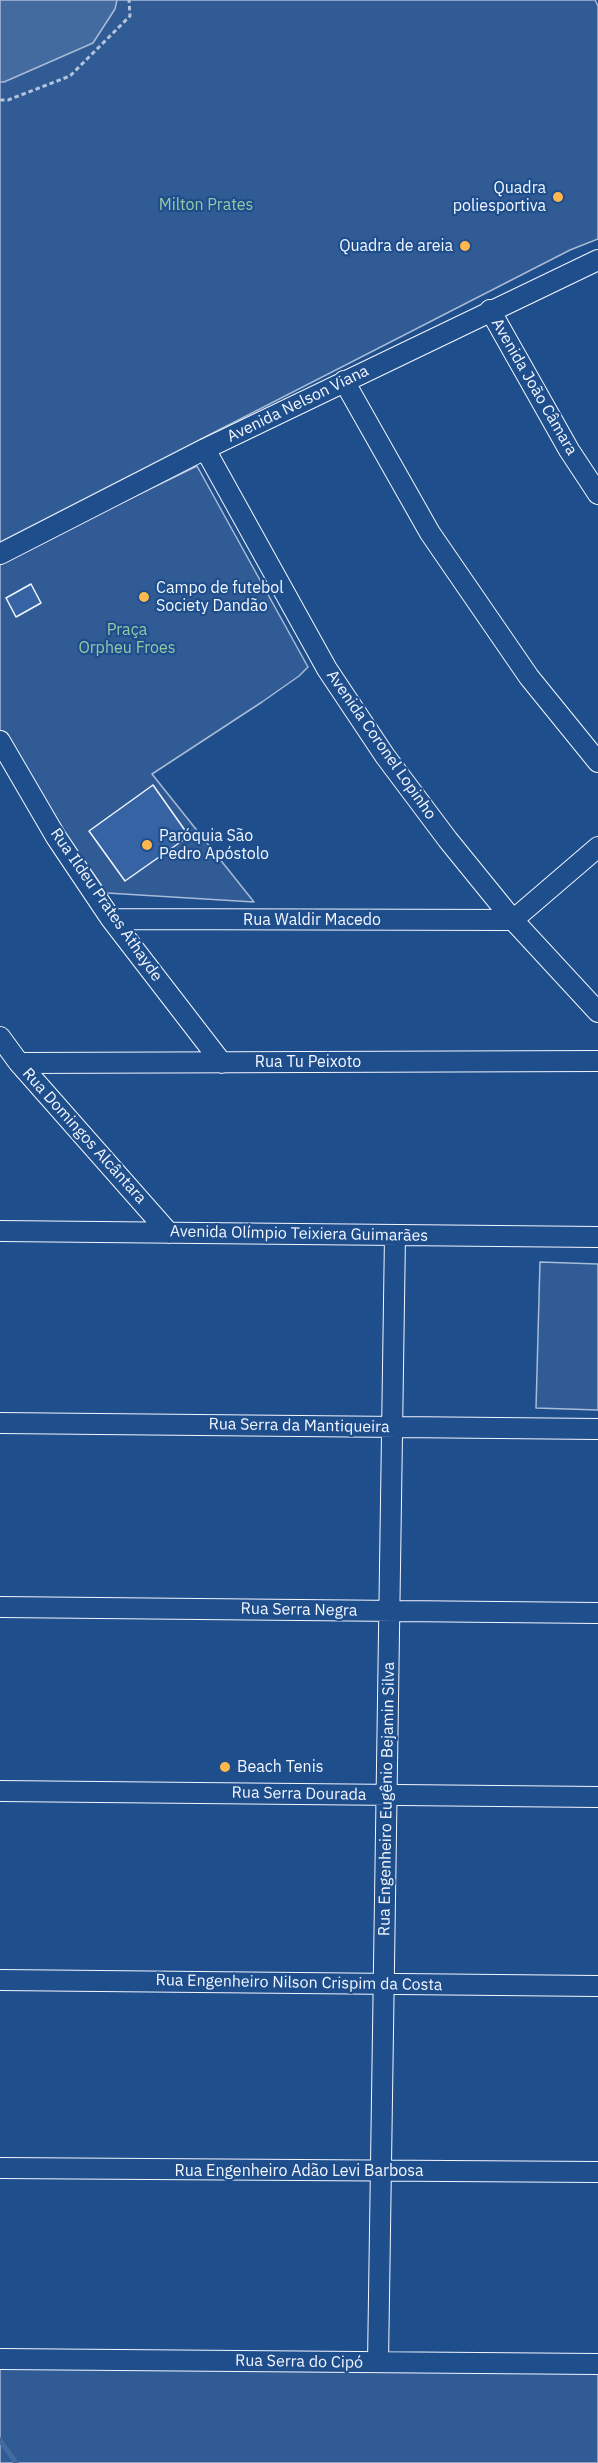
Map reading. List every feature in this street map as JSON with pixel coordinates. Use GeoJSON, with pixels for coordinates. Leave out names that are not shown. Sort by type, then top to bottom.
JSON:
{"type":"FeatureCollection","features":[{"type":"Feature","properties":{"kind":"street","name":"Avenida Nelson Viana"},"geometry":{"type":"LineString","coordinates":[[0,554],[205,449],[598,260]]}},
{"type":"Feature","properties":{"kind":"street","name":"Avenida João Câmara"},"geometry":{"type":"LineString","coordinates":[[490,310],[568,450],[598,494]]}},
{"type":"Feature","properties":{"kind":"street"},"geometry":{"type":"LineString","coordinates":[[344,381],[430,533],[529,677],[598,762]]}},
{"type":"Feature","properties":{"kind":"street","name":"Avenida Coronel Lopinho"},"geometry":{"type":"LineString","coordinates":[[205,449],[327,669],[413,793],[513,920],[598,1011]]}},
{"type":"Feature","properties":{"kind":"street","name":"Rua Ildeu Prates Athayde"},"geometry":{"type":"LineString","coordinates":[[0,741],[56,837],[111,919],[222,1063]]}},
{"type":"Feature","properties":{"kind":"street"},"geometry":{"type":"LineString","coordinates":[[513,920],[598,847]]}},
{"type":"Feature","properties":{"kind":"street","name":"Rua Waldir Macedo"},"geometry":{"type":"LineString","coordinates":[[111,919],[513,920]]}},
{"type":"Feature","properties":{"kind":"street","name":"Rua Domingos Alcântara"},"geometry":{"type":"LineString","coordinates":[[0,1037],[19,1063],[170,1233]]}},
{"type":"Feature","properties":{"kind":"street","name":"Rua Tu Peixoto"},"geometry":{"type":"LineString","coordinates":[[19,1063],[598,1061]]}},
{"type":"Feature","properties":{"kind":"street","name":"Avenida Olímpio Teixiera Guimarães"},"geometry":{"type":"LineString","coordinates":[[0,1231],[598,1237]]}},
{"type":"Feature","properties":{"kind":"street","name":"Rua Engenheiro Eugênio Bejamin Silva"},"geometry":{"type":"LineString","coordinates":[[378,2362],[395,1235]]}},
{"type":"Feature","properties":{"kind":"street","name":"Rua Serra da Mantiqueira"},"geometry":{"type":"LineString","coordinates":[[0,1423],[598,1429]]}},
{"type":"Feature","properties":{"kind":"street","name":"Rua Serra Negra"},"geometry":{"type":"LineString","coordinates":[[0,1607],[598,1613]]}},
{"type":"Feature","properties":{"kind":"street","name":"Rua Serra Dourada"},"geometry":{"type":"LineString","coordinates":[[0,1791],[598,1797]]}},
{"type":"Feature","properties":{"kind":"street","name":"Rua Engenheiro Nilson Crispim da Costa"},"geometry":{"type":"LineString","coordinates":[[0,1980],[598,1986]]}},
{"type":"Feature","properties":{"kind":"street","name":"Rua Engenheiro Adão Levi Barbosa"},"geometry":{"type":"LineString","coordinates":[[0,2168],[598,2172]]}},
{"type":"Feature","properties":{"kind":"street","name":"Rua Serra do Cipó"},"geometry":{"type":"LineString","coordinates":[[0,2359],[598,2364]]}},
{"type":"Feature","properties":{"kind":"path"},"geometry":{"type":"LineString","coordinates":[[0,100],[8,100],[70,76],[130,16],[129,0]]}},
{"type":"Feature","properties":{"kind":"shaded area","name":"Milton Prates"},"geometry":{"type":"Polygon","coordinates":[[[0,0],[595,0],[598,6],[598,239],[570,250],[0,542],[0,0]]]}},
{"type":"Feature","properties":{"kind":"shaded area"},"geometry":{"type":"Polygon","coordinates":[[[0,0],[117,0],[115,9],[93,43],[0,82],[0,0]]]}},
{"type":"Feature","properties":{"kind":"shaded area","name":"Praça Orpheu Froes"},"geometry":{"type":"Polygon","coordinates":[[[197,466],[308,667],[262,702],[152,774],[254,902],[107,893],[65,834],[0,730],[0,562],[197,466]]]}},
{"type":"Feature","properties":{"kind":"shaded area"},"geometry":{"type":"Polygon","coordinates":[[[540,1262],[598,1264],[598,1410],[536,1408],[540,1262]]]}},
{"type":"Feature","properties":{"kind":"shaded area"},"geometry":{"type":"Polygon","coordinates":[[[0,2359],[598,2364],[598,2463],[0,2463],[0,2359]]]}},
{"type":"Feature","properties":{"kind":"building"},"geometry":{"type":"Polygon","coordinates":[[[31,584],[41,603],[16,617],[6,598],[31,584]]]}},
{"type":"Feature","properties":{"kind":"building"},"geometry":{"type":"Polygon","coordinates":[[[153,785],[189,836],[125,881],[89,831],[153,785]]]}},
{"type":"Feature","properties":{"kind":"waterway"},"geometry":{"type":"LineString","coordinates":[[0,2440],[16,2463]]}},
{"type":"Feature","properties":{"kind":"place","name":"Quadra poliesportiva"},"geometry":{"type":"Point","coordinates":[558,197]}},
{"type":"Feature","properties":{"kind":"place","name":"Quadra de areia"},"geometry":{"type":"Point","coordinates":[465,246]}},
{"type":"Feature","properties":{"kind":"place","name":"Campo de futebol Society Dandão"},"geometry":{"type":"Point","coordinates":[144,597]}},
{"type":"Feature","properties":{"kind":"place","name":"Paróquia São Pedro Apóstolo"},"geometry":{"type":"Point","coordinates":[147,845]}},
{"type":"Feature","properties":{"kind":"place","name":"Beach Tenis"},"geometry":{"type":"Point","coordinates":[225,1767]}}]}
